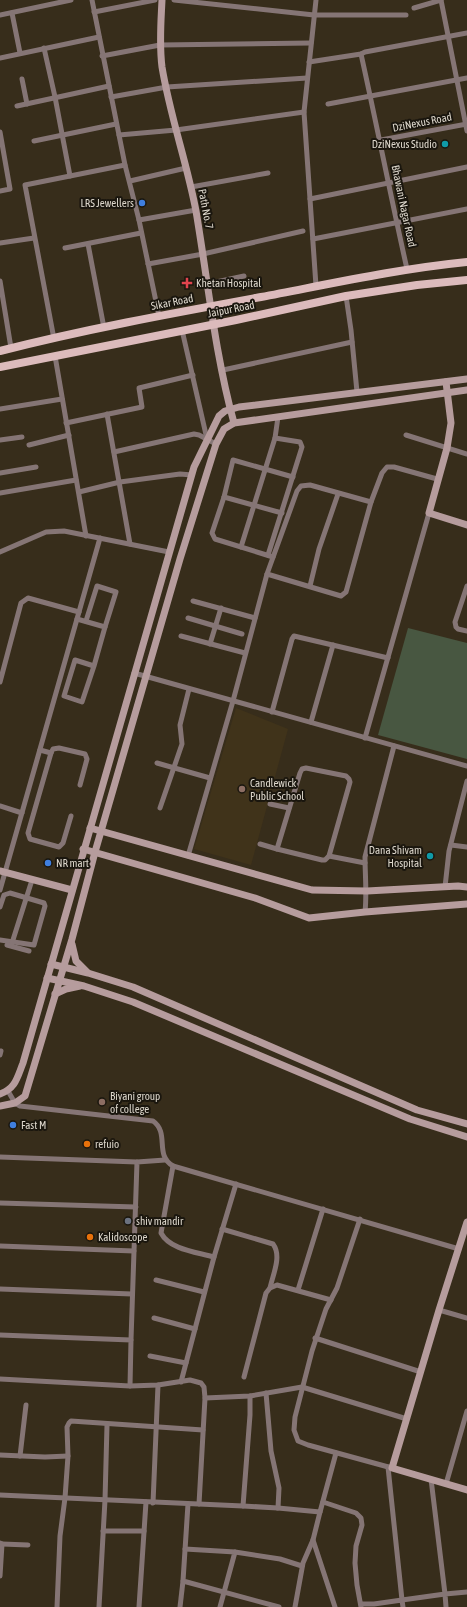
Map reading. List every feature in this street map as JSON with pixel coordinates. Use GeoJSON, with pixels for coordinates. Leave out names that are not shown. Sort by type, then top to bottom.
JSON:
{"type":"FeatureCollection","features":[{"type":"Feature","properties":{"kind":"main road","name":"Sikar Road"},"geometry":{"type":"LineString","coordinates":[[0,350],[158,316],[316,286],[407,269],[467,262]]}},
{"type":"Feature","properties":{"kind":"main road","name":"Jaipur Road"},"geometry":{"type":"LineString","coordinates":[[0,367],[346,296],[417,285],[467,280]]}},
{"type":"Feature","properties":{"kind":"street"},"geometry":{"type":"LineString","coordinates":[[0,15],[71,0]]}},
{"type":"Feature","properties":{"kind":"street"},"geometry":{"type":"LineString","coordinates":[[92,0],[116,124],[139,220],[158,316]]}},
{"type":"Feature","properties":{"kind":"street"},"geometry":{"type":"LineString","coordinates":[[94,12],[155,0]]}},
{"type":"Feature","properties":{"kind":"street","name":"Path No. 7"},"geometry":{"type":"LineString","coordinates":[[162,0],[160,44],[162,67],[196,210],[214,324],[234,423]]}},
{"type":"Feature","properties":{"kind":"street"},"geometry":{"type":"LineString","coordinates":[[174,0],[225,3],[314,15],[406,15]]}},
{"type":"Feature","properties":{"kind":"street"},"geometry":{"type":"LineString","coordinates":[[316,0],[304,112],[316,286]]}},
{"type":"Feature","properties":{"kind":"street"},"geometry":{"type":"LineString","coordinates":[[414,8],[441,0],[467,131]]}},
{"type":"Feature","properties":{"kind":"street"},"geometry":{"type":"LineString","coordinates":[[12,12],[20,53]]}},
{"type":"Feature","properties":{"kind":"street"},"geometry":{"type":"LineString","coordinates":[[309,62],[361,54],[467,33]]}},
{"type":"Feature","properties":{"kind":"street"},"geometry":{"type":"LineString","coordinates":[[0,58],[99,37]]}},
{"type":"Feature","properties":{"kind":"street"},"geometry":{"type":"LineString","coordinates":[[102,56],[160,44],[311,43]]}},
{"type":"Feature","properties":{"kind":"street"},"geometry":{"type":"LineString","coordinates":[[44,48],[70,176]]}},
{"type":"Feature","properties":{"kind":"street","name":"Bhawani Nagar Road"},"geometry":{"type":"LineString","coordinates":[[361,54],[381,140],[388,183],[407,269]]}},
{"type":"Feature","properties":{"kind":"street"},"geometry":{"type":"LineString","coordinates":[[111,97],[166,87],[308,78]]}},
{"type":"Feature","properties":{"kind":"street"},"geometry":{"type":"LineString","coordinates":[[328,104],[467,78]]}},
{"type":"Feature","properties":{"kind":"street"},"geometry":{"type":"LineString","coordinates":[[22,80],[27,104]]}},
{"type":"Feature","properties":{"kind":"street"},"geometry":{"type":"LineString","coordinates":[[17,106],[109,86]]}},
{"type":"Feature","properties":{"kind":"street"},"geometry":{"type":"LineString","coordinates":[[119,135],[176,130],[304,112]]}},
{"type":"Feature","properties":{"kind":"street"},"geometry":{"type":"LineString","coordinates":[[34,142],[116,124]]}},
{"type":"Feature","properties":{"kind":"street","name":"DziNexus Road"},"geometry":{"type":"LineString","coordinates":[[381,140],[466,124]]}},
{"type":"Feature","properties":{"kind":"street"},"geometry":{"type":"LineString","coordinates":[[0,132],[10,189],[0,191]]}},
{"type":"Feature","properties":{"kind":"street"},"geometry":{"type":"LineString","coordinates":[[54,339],[25,185],[125,165]]}},
{"type":"Feature","properties":{"kind":"street"},"geometry":{"type":"LineString","coordinates":[[310,199],[467,167]]}},
{"type":"Feature","properties":{"kind":"street"},"geometry":{"type":"LineString","coordinates":[[130,181],[186,168]]}},
{"type":"Feature","properties":{"kind":"street"},"geometry":{"type":"LineString","coordinates":[[191,187],[268,173]]}},
{"type":"Feature","properties":{"kind":"street"},"geometry":{"type":"LineString","coordinates":[[313,239],[467,209]]}},
{"type":"Feature","properties":{"kind":"street"},"geometry":{"type":"LineString","coordinates":[[139,220],[196,210]]}},
{"type":"Feature","properties":{"kind":"street"},"geometry":{"type":"LineString","coordinates":[[148,264],[203,254],[303,231]]}},
{"type":"Feature","properties":{"kind":"street"},"geometry":{"type":"LineString","coordinates":[[65,248],[141,234]]}},
{"type":"Feature","properties":{"kind":"street"},"geometry":{"type":"LineString","coordinates":[[0,242],[34,238]]}},
{"type":"Feature","properties":{"kind":"street"},"geometry":{"type":"LineString","coordinates":[[88,244],[104,328]]}},
{"type":"Feature","properties":{"kind":"street"},"geometry":{"type":"LineString","coordinates":[[207,284],[244,276]]}},
{"type":"Feature","properties":{"kind":"street"},"geometry":{"type":"LineString","coordinates":[[0,281],[11,348]]}},
{"type":"Feature","properties":{"kind":"street"},"geometry":{"type":"LineString","coordinates":[[346,296],[357,392]]}},
{"type":"Feature","properties":{"kind":"street"},"geometry":{"type":"LineString","coordinates":[[182,330],[194,375],[207,439]]}},
{"type":"Feature","properties":{"kind":"street"},"geometry":{"type":"LineString","coordinates":[[223,370],[352,342]]}},
{"type":"Feature","properties":{"kind":"street"},"geometry":{"type":"LineString","coordinates":[[55,356],[86,536]]}},
{"type":"Feature","properties":{"kind":"street"},"geometry":{"type":"LineString","coordinates":[[66,422],[142,407],[139,388],[194,375]]}},
{"type":"Feature","properties":{"kind":"street"},"geometry":{"type":"LineString","coordinates":[[0,1094],[8,1091],[14,1086],[23,1063],[192,475],[207,439],[219,416],[230,409],[467,379]]}},
{"type":"Feature","properties":{"kind":"street"},"geometry":{"type":"LineString","coordinates":[[364,738],[447,448],[450,423],[446,382]]}},
{"type":"Feature","properties":{"kind":"street"},"geometry":{"type":"LineString","coordinates":[[0,1106],[15,1103],[25,1096],[72,939],[95,852],[180,559],[216,444],[224,429],[234,423],[467,390]]}},
{"type":"Feature","properties":{"kind":"street"},"geometry":{"type":"LineString","coordinates":[[0,409],[62,399]]}},
{"type":"Feature","properties":{"kind":"street"},"geometry":{"type":"LineString","coordinates":[[107,414],[130,544]]}},
{"type":"Feature","properties":{"kind":"street"},"geometry":{"type":"LineString","coordinates":[[241,548],[276,438],[278,417]]}},
{"type":"Feature","properties":{"kind":"street"},"geometry":{"type":"LineString","coordinates":[[114,452],[194,434],[216,444]]}},
{"type":"Feature","properties":{"kind":"street"},"geometry":{"type":"LineString","coordinates":[[29,445],[69,435]]}},
{"type":"Feature","properties":{"kind":"street"},"geometry":{"type":"LineString","coordinates":[[406,435],[467,454]]}},
{"type":"Feature","properties":{"kind":"street"},"geometry":{"type":"LineString","coordinates":[[0,440],[22,437]]}},
{"type":"Feature","properties":{"kind":"street"},"geometry":{"type":"LineString","coordinates":[[188,856],[233,701],[282,513],[300,455],[302,444],[296,441],[276,438]]}},
{"type":"Feature","properties":{"kind":"street"},"geometry":{"type":"LineString","coordinates":[[270,556],[215,539],[213,536],[212,533],[224,497],[233,460],[293,477]]}},
{"type":"Feature","properties":{"kind":"street"},"geometry":{"type":"LineString","coordinates":[[0,473],[36,467]]}},
{"type":"Feature","properties":{"kind":"street"},"geometry":{"type":"LineString","coordinates":[[267,574],[341,596],[346,592],[371,502],[382,473],[387,467],[394,467],[437,479]]}},
{"type":"Feature","properties":{"kind":"street"},"geometry":{"type":"LineString","coordinates":[[78,492],[120,482],[180,474],[192,475]]}},
{"type":"Feature","properties":{"kind":"street"},"geometry":{"type":"LineString","coordinates":[[0,493],[76,480]]}},
{"type":"Feature","properties":{"kind":"street"},"geometry":{"type":"LineString","coordinates":[[270,556],[297,491],[301,486],[310,485],[371,502]]}},
{"type":"Feature","properties":{"kind":"street"},"geometry":{"type":"LineString","coordinates":[[310,586],[320,549],[338,494]]}},
{"type":"Feature","properties":{"kind":"street"},"geometry":{"type":"LineString","coordinates":[[224,497],[282,513]]}},
{"type":"Feature","properties":{"kind":"street"},"geometry":{"type":"LineString","coordinates":[[429,513],[467,525]]}},
{"type":"Feature","properties":{"kind":"street"},"geometry":{"type":"LineString","coordinates":[[0,552],[46,532],[64,531],[169,552]]}},
{"type":"Feature","properties":{"kind":"street"},"geometry":{"type":"LineString","coordinates":[[0,890],[3,872],[22,813],[100,538]]}},
{"type":"Feature","properties":{"kind":"street"},"geometry":{"type":"LineString","coordinates":[[86,621],[97,586],[116,592],[94,666],[82,702],[64,696],[75,660],[94,666]]}},
{"type":"Feature","properties":{"kind":"street"},"geometry":{"type":"LineString","coordinates":[[467,586],[456,626],[458,629],[467,631]]}},
{"type":"Feature","properties":{"kind":"street"},"geometry":{"type":"LineString","coordinates":[[0,682],[22,603],[28,598],[79,612]]}},
{"type":"Feature","properties":{"kind":"street"},"geometry":{"type":"LineString","coordinates":[[193,601],[255,618]]}},
{"type":"Feature","properties":{"kind":"street"},"geometry":{"type":"LineString","coordinates":[[210,644],[221,608]]}},
{"type":"Feature","properties":{"kind":"street"},"geometry":{"type":"LineString","coordinates":[[188,618],[242,634]]}},
{"type":"Feature","properties":{"kind":"street"},"geometry":{"type":"LineString","coordinates":[[77,619],[105,627]]}},
{"type":"Feature","properties":{"kind":"street"},"geometry":{"type":"LineString","coordinates":[[181,636],[245,653]]}},
{"type":"Feature","properties":{"kind":"street"},"geometry":{"type":"LineString","coordinates":[[272,712],[294,636],[388,658]]}},
{"type":"Feature","properties":{"kind":"street"},"geometry":{"type":"LineString","coordinates":[[311,722],[333,646]]}},
{"type":"Feature","properties":{"kind":"street"},"geometry":{"type":"LineString","coordinates":[[134,673],[467,766]]}},
{"type":"Feature","properties":{"kind":"street"},"geometry":{"type":"LineString","coordinates":[[160,808],[182,744],[180,725],[189,689]]}},
{"type":"Feature","properties":{"kind":"street"},"geometry":{"type":"LineString","coordinates":[[365,912],[367,891],[365,857],[394,746]]}},
{"type":"Feature","properties":{"kind":"street"},"geometry":{"type":"LineString","coordinates":[[71,816],[63,843],[59,847],[30,839],[28,836],[50,753],[56,747],[85,754],[87,759],[80,785]]}},
{"type":"Feature","properties":{"kind":"street"},"geometry":{"type":"LineString","coordinates":[[40,750],[50,753]]}},
{"type":"Feature","properties":{"kind":"street"},"geometry":{"type":"LineString","coordinates":[[156,763],[210,778]]}},
{"type":"Feature","properties":{"kind":"street"},"geometry":{"type":"LineString","coordinates":[[260,844],[277,849],[325,860],[329,856],[348,788],[349,779],[346,776],[306,768],[302,769],[277,849]]}},
{"type":"Feature","properties":{"kind":"street"},"geometry":{"type":"LineString","coordinates":[[445,887],[451,845],[466,792],[467,781]]}},
{"type":"Feature","properties":{"kind":"street"},"geometry":{"type":"LineString","coordinates":[[270,804],[289,808]]}},
{"type":"Feature","properties":{"kind":"street"},"geometry":{"type":"LineString","coordinates":[[0,806],[22,813]]}},
{"type":"Feature","properties":{"kind":"street"},"geometry":{"type":"LineString","coordinates":[[90,828],[312,890],[367,891],[467,887]]}},
{"type":"Feature","properties":{"kind":"street"},"geometry":{"type":"LineString","coordinates":[[451,845],[467,847]]}},
{"type":"Feature","properties":{"kind":"street"},"geometry":{"type":"LineString","coordinates":[[83,850],[95,852],[255,898],[309,918],[467,904]]}},
{"type":"Feature","properties":{"kind":"street"},"geometry":{"type":"LineString","coordinates":[[329,856],[365,863]]}},
{"type":"Feature","properties":{"kind":"street"},"geometry":{"type":"LineString","coordinates":[[3,872],[72,890]]}},
{"type":"Feature","properties":{"kind":"street"},"geometry":{"type":"LineString","coordinates":[[12,943],[32,880]]}},
{"type":"Feature","properties":{"kind":"street"},"geometry":{"type":"LineString","coordinates":[[0,907],[4,895],[7,894],[45,904],[35,944],[32,946],[0,940]]}},
{"type":"Feature","properties":{"kind":"street"},"geometry":{"type":"LineString","coordinates":[[72,939],[76,961],[88,973]]}},
{"type":"Feature","properties":{"kind":"street"},"geometry":{"type":"LineString","coordinates":[[0,943],[29,951]]}},
{"type":"Feature","properties":{"kind":"street"},"geometry":{"type":"LineString","coordinates":[[51,964],[64,966],[133,987],[417,1110],[467,1124]]}},
{"type":"Feature","properties":{"kind":"street"},"geometry":{"type":"LineString","coordinates":[[47,978],[84,986],[133,1002],[410,1119],[467,1137]]}},
{"type":"Feature","properties":{"kind":"street"},"geometry":{"type":"LineString","coordinates":[[55,994],[66,989],[84,986]]}},
{"type":"Feature","properties":{"kind":"street"},"geometry":{"type":"LineString","coordinates":[[8,1091],[15,1103],[30,1107],[153,1121],[159,1125],[162,1133],[163,1157],[173,1166],[360,1219],[459,1249]]}},
{"type":"Feature","properties":{"kind":"street"},"geometry":{"type":"LineString","coordinates":[[0,1157],[137,1162],[165,1160]]}},
{"type":"Feature","properties":{"kind":"street"},"geometry":{"type":"LineString","coordinates":[[130,1386],[137,1162]]}},
{"type":"Feature","properties":{"kind":"street"},"geometry":{"type":"LineString","coordinates":[[173,1166],[161,1233],[167,1242],[175,1246],[214,1257]]}},
{"type":"Feature","properties":{"kind":"street"},"geometry":{"type":"LineString","coordinates":[[181,1382],[204,1292],[236,1184]]}},
{"type":"Feature","properties":{"kind":"street"},"geometry":{"type":"LineString","coordinates":[[0,1203],[136,1207]]}},
{"type":"Feature","properties":{"kind":"street"},"geometry":{"type":"LineString","coordinates":[[298,1290],[323,1209]]}},
{"type":"Feature","properties":{"kind":"street"},"geometry":{"type":"LineString","coordinates":[[360,1219],[344,1270],[326,1309],[302,1387],[294,1430],[298,1441],[467,1490]]}},
{"type":"Feature","properties":{"kind":"street"},"geometry":{"type":"LineString","coordinates":[[403,1607],[390,1467],[407,1419],[467,1222]]}},
{"type":"Feature","properties":{"kind":"street"},"geometry":{"type":"LineString","coordinates":[[222,1229],[273,1244],[278,1250],[270,1288],[266,1293],[244,1377]]}},
{"type":"Feature","properties":{"kind":"street"},"geometry":{"type":"LineString","coordinates":[[0,1246],[134,1251]]}},
{"type":"Feature","properties":{"kind":"street"},"geometry":{"type":"LineString","coordinates":[[156,1280],[204,1292]]}},
{"type":"Feature","properties":{"kind":"street"},"geometry":{"type":"LineString","coordinates":[[270,1288],[277,1285],[331,1300]]}},
{"type":"Feature","properties":{"kind":"street"},"geometry":{"type":"LineString","coordinates":[[0,1289],[132,1294]]}},
{"type":"Feature","properties":{"kind":"street"},"geometry":{"type":"LineString","coordinates":[[439,1310],[467,1318]]}},
{"type":"Feature","properties":{"kind":"street"},"geometry":{"type":"LineString","coordinates":[[154,1318],[195,1329]]}},
{"type":"Feature","properties":{"kind":"street"},"geometry":{"type":"LineString","coordinates":[[0,1335],[131,1340]]}},
{"type":"Feature","properties":{"kind":"street"},"geometry":{"type":"LineString","coordinates":[[316,1338],[421,1372]]}},
{"type":"Feature","properties":{"kind":"street"},"geometry":{"type":"LineString","coordinates":[[150,1356],[186,1363]]}},
{"type":"Feature","properties":{"kind":"street"},"geometry":{"type":"LineString","coordinates":[[0,1379],[130,1386],[158,1385],[190,1380],[202,1383],[205,1398],[199,1504]]}},
{"type":"Feature","properties":{"kind":"street"},"geometry":{"type":"LineString","coordinates":[[153,1503],[155,1427],[158,1385]]}},
{"type":"Feature","properties":{"kind":"street"},"geometry":{"type":"LineString","coordinates":[[205,1398],[250,1396],[302,1387],[407,1419]]}},
{"type":"Feature","properties":{"kind":"street"},"geometry":{"type":"LineString","coordinates":[[266,1393],[271,1452],[279,1488],[278,1508]]}},
{"type":"Feature","properties":{"kind":"street"},"geometry":{"type":"LineString","coordinates":[[243,1506],[250,1415],[250,1396]]}},
{"type":"Feature","properties":{"kind":"street"},"geometry":{"type":"LineString","coordinates":[[20,1456],[26,1405]]}},
{"type":"Feature","properties":{"kind":"street"},"geometry":{"type":"LineString","coordinates":[[446,1484],[467,1410]]}},
{"type":"Feature","properties":{"kind":"street"},"geometry":{"type":"LineString","coordinates":[[57,1607],[60,1536],[68,1456],[67,1427],[69,1423],[71,1421],[107,1425],[203,1430]]}},
{"type":"Feature","properties":{"kind":"street"},"geometry":{"type":"LineString","coordinates":[[98,1607],[106,1500],[107,1425]]}},
{"type":"Feature","properties":{"kind":"street"},"geometry":{"type":"LineString","coordinates":[[295,1607],[302,1566],[313,1540],[336,1453]]}},
{"type":"Feature","properties":{"kind":"street"},"geometry":{"type":"LineString","coordinates":[[0,1455],[45,1457],[68,1456]]}},
{"type":"Feature","properties":{"kind":"street"},"geometry":{"type":"LineString","coordinates":[[431,1479],[446,1607]]}},
{"type":"Feature","properties":{"kind":"street"},"geometry":{"type":"LineString","coordinates":[[0,1496],[243,1506],[320,1512]]}},
{"type":"Feature","properties":{"kind":"street"},"geometry":{"type":"LineString","coordinates":[[140,1607],[146,1502]]}},
{"type":"Feature","properties":{"kind":"street"},"geometry":{"type":"LineString","coordinates":[[323,1502],[356,1513],[361,1518],[362,1525],[356,1546],[355,1563],[361,1606],[467,1592]]}},
{"type":"Feature","properties":{"kind":"street"},"geometry":{"type":"LineString","coordinates":[[180,1607],[188,1504]]}},
{"type":"Feature","properties":{"kind":"street"},"geometry":{"type":"LineString","coordinates":[[103,1531],[144,1531]]}},
{"type":"Feature","properties":{"kind":"street"},"geometry":{"type":"LineString","coordinates":[[313,1540],[331,1589],[335,1607]]}},
{"type":"Feature","properties":{"kind":"street"},"geometry":{"type":"LineString","coordinates":[[0,1576],[1,1544],[28,1545]]}},
{"type":"Feature","properties":{"kind":"street"},"geometry":{"type":"LineString","coordinates":[[185,1549],[234,1552],[280,1559],[302,1566]]}},
{"type":"Feature","properties":{"kind":"street"},"geometry":{"type":"LineString","coordinates":[[220,1607],[234,1552]]}},
{"type":"Feature","properties":{"kind":"street"},"geometry":{"type":"LineString","coordinates":[[183,1582],[279,1607]]}},
{"type":"Feature","properties":{"kind":"shaded area","name":"Candlewick Public School"},"geometry":{"type":"Polygon","coordinates":[[[236,708],[288,729],[251,865],[194,849],[236,708]]]}},
{"type":"Feature","properties":{"kind":"green space"},"geometry":{"type":"Polygon","coordinates":[[[408,628],[467,643],[467,759],[378,735],[408,628]]]}},
{"type":"Feature","properties":{"kind":"place","name":"DziNexus Studio"},"geometry":{"type":"Point","coordinates":[445,144]}},
{"type":"Feature","properties":{"kind":"place","name":"LRS Jewellers"},"geometry":{"type":"Point","coordinates":[142,203]}},
{"type":"Feature","properties":{"kind":"place","name":"Khetan Hospital"},"geometry":{"type":"Point","coordinates":[187,283]}},
{"type":"Feature","properties":{"kind":"place","name":"Candlewick Public School"},"geometry":{"type":"Point","coordinates":[242,789]}},
{"type":"Feature","properties":{"kind":"place","name":"Dana Shivam Hospital"},"geometry":{"type":"Point","coordinates":[430,856]}},
{"type":"Feature","properties":{"kind":"place","name":"NR mart"},"geometry":{"type":"Point","coordinates":[48,863]}},
{"type":"Feature","properties":{"kind":"place","name":"Biyani group of college"},"geometry":{"type":"Point","coordinates":[102,1102]}},
{"type":"Feature","properties":{"kind":"place","name":"Fast M"},"geometry":{"type":"Point","coordinates":[13,1125]}},
{"type":"Feature","properties":{"kind":"place","name":"refuio"},"geometry":{"type":"Point","coordinates":[87,1144]}},
{"type":"Feature","properties":{"kind":"place","name":"shiv mandir"},"geometry":{"type":"Point","coordinates":[128,1221]}},
{"type":"Feature","properties":{"kind":"place","name":"Kalidoscope"},"geometry":{"type":"Point","coordinates":[90,1237]}}]}
